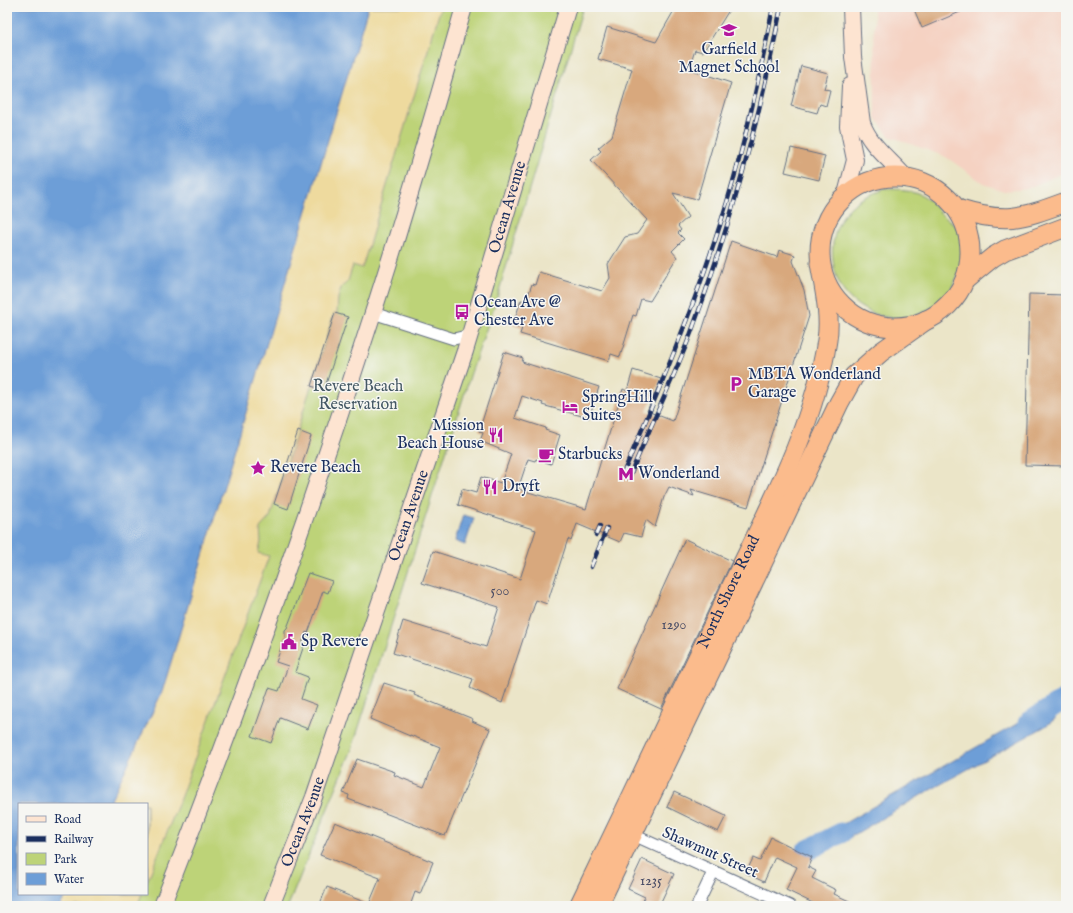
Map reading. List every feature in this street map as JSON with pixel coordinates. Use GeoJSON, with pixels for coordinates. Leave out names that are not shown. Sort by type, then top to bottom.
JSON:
{"type":"FeatureCollection","features":[{"type":"Feature","properties":{"kind":"highway"},"geometry":{"type":"LineString","coordinates":[[926,320],[900,326],[887,327],[868,322],[850,312],[836,299],[826,282],[820,263],[820,245],[824,226],[836,205],[846,194],[871,181],[884,177],[905,177],[925,183],[943,194],[957,209],[969,236],[969,266],[965,280]]}},
{"type":"Feature","properties":{"kind":"highway"},"geometry":{"type":"LineString","coordinates":[[957,209],[982,217],[1010,219],[1028,216],[1066,202]]}},
{"type":"Feature","properties":{"kind":"highway"},"geometry":{"type":"LineString","coordinates":[[965,280],[993,257],[1005,250],[1066,226]]}},
{"type":"Feature","properties":{"kind":"highway","name":"North Shore Road"},"geometry":{"type":"LineString","coordinates":[[598,906],[624,831],[807,420],[820,375],[828,338],[827,311],[820,263]]}},
{"type":"Feature","properties":{"kind":"highway","name":"North Shore Road"},"geometry":{"type":"LineString","coordinates":[[579,906],[624,831],[838,403],[854,376],[881,352],[949,304],[965,280]]}},
{"type":"Feature","properties":{"kind":"main road"},"geometry":{"type":"LineString","coordinates":[[162,906],[235,714],[301,529],[373,313],[464,7]]}},
{"type":"Feature","properties":{"kind":"main road","name":"Ocean Avenue"},"geometry":{"type":"LineString","coordinates":[[271,906],[314,797],[470,335],[568,7]]}},
{"type":"Feature","properties":{"kind":"main road"},"geometry":{"type":"LineString","coordinates":[[846,194],[855,160],[848,126],[853,57],[852,7]]}},
{"type":"Feature","properties":{"kind":"main road"},"geometry":{"type":"LineString","coordinates":[[853,57],[862,124],[865,132],[878,150],[895,165],[905,177]]}},
{"type":"Feature","properties":{"kind":"street"},"geometry":{"type":"LineString","coordinates":[[373,313],[454,339],[470,335]]}},
{"type":"Feature","properties":{"kind":"street","name":"Shawmut Street"},"geometry":{"type":"LineString","coordinates":[[624,831],[790,906]]}},
{"type":"Feature","properties":{"kind":"street"},"geometry":{"type":"LineString","coordinates":[[697,906],[713,872]]}},
{"type":"Feature","properties":{"kind":"shaded area"},"geometry":{"type":"Polygon","coordinates":[[[874,7],[1066,7],[1066,172],[1028,188],[1004,190],[983,183],[946,157],[889,136],[875,117],[874,7]]]}},
{"type":"Feature","properties":{"kind":"green space","name":"Revere Beach Reservation"},"geometry":{"type":"Polygon","coordinates":[[[368,7],[583,7],[496,301],[471,373],[352,749],[288,906],[60,906],[66,895],[148,895],[148,803],[109,803],[162,692],[368,7]]]}},
{"type":"Feature","properties":{"kind":"green space"},"geometry":{"type":"Polygon","coordinates":[[[884,189],[913,191],[923,196],[958,229],[962,240],[962,261],[957,277],[949,291],[939,302],[914,316],[899,318],[884,316],[864,309],[856,304],[846,294],[836,275],[833,262],[833,249],[834,237],[838,225],[854,204],[865,197],[884,189]]]}},
{"type":"Feature","properties":{"kind":"sand","name":"Revere Beach"},"geometry":{"type":"Polygon","coordinates":[[[368,7],[441,7],[362,268],[353,265],[348,281],[341,288],[338,298],[337,313],[334,313],[270,517],[260,528],[261,542],[258,553],[269,556],[177,807],[148,880],[148,803],[109,803],[162,692],[368,7]]]}},
{"type":"Feature","properties":{"kind":"sand"},"geometry":{"type":"Polygon","coordinates":[[[66,895],[142,895],[137,906],[60,906],[66,895]]]}},
{"type":"Feature","properties":{"kind":"water"},"geometry":{"type":"Polygon","coordinates":[[[7,7],[368,7],[162,692],[109,803],[18,803],[18,895],[66,895],[60,906],[7,906],[7,7]]]}},
{"type":"Feature","properties":{"kind":"water"},"geometry":{"type":"Polygon","coordinates":[[[463,515],[474,518],[465,545],[455,541],[463,515]]]}},
{"type":"Feature","properties":{"kind":"water"},"geometry":{"type":"Polygon","coordinates":[[[1050,706],[1055,711],[1055,719],[1044,727],[923,794],[825,852],[818,852],[816,848],[817,842],[831,831],[1050,706]]]}},
{"type":"Feature","properties":{"kind":"building"},"geometry":{"type":"Polygon","coordinates":[[[676,7],[731,7],[703,52],[695,50],[689,69],[731,83],[697,199],[673,193],[688,217],[678,226],[681,230],[678,233],[684,239],[672,251],[677,257],[650,301],[641,299],[636,316],[633,315],[620,357],[611,354],[609,361],[520,334],[522,328],[513,325],[521,300],[526,301],[532,284],[535,285],[539,272],[602,291],[610,278],[608,264],[625,237],[637,234],[647,220],[591,160],[601,151],[598,148],[612,136],[632,69],[598,59],[607,27],[656,42],[676,7]]]}},
{"type":"Feature","properties":{"kind":"building"},"geometry":{"type":"Polygon","coordinates":[[[913,7],[972,7],[922,28],[913,7]]]}},
{"type":"Feature","properties":{"kind":"building"},"geometry":{"type":"Polygon","coordinates":[[[801,66],[828,73],[824,89],[830,90],[826,106],[820,104],[817,113],[791,106],[801,66]]]}},
{"type":"Feature","properties":{"kind":"building"},"geometry":{"type":"Polygon","coordinates":[[[791,148],[825,156],[819,180],[785,172],[791,148]]]}},
{"type":"Feature","properties":{"kind":"building"},"geometry":{"type":"Polygon","coordinates":[[[731,241],[777,257],[779,250],[795,255],[793,261],[804,290],[809,316],[748,507],[691,490],[694,496],[669,487],[664,497],[655,527],[646,520],[641,537],[624,533],[620,542],[577,524],[571,541],[568,539],[547,604],[536,600],[502,703],[470,688],[473,679],[393,653],[403,621],[486,647],[499,607],[422,583],[433,551],[520,579],[536,530],[458,505],[462,489],[476,493],[481,477],[501,483],[511,454],[480,441],[483,433],[479,431],[504,352],[523,358],[522,362],[599,387],[589,418],[542,405],[543,403],[522,396],[515,418],[546,428],[545,430],[560,435],[551,464],[536,459],[535,461],[528,459],[518,489],[586,509],[623,389],[627,391],[633,370],[661,379],[647,411],[673,421],[731,241]]]}},
{"type":"Feature","properties":{"kind":"building"},"geometry":{"type":"Polygon","coordinates":[[[1029,294],[1066,295],[1066,466],[1025,465],[1029,294]]]}},
{"type":"Feature","properties":{"kind":"building"},"geometry":{"type":"Polygon","coordinates":[[[335,313],[348,317],[324,390],[311,386],[335,313]]]}},
{"type":"Feature","properties":{"kind":"building"},"geometry":{"type":"Polygon","coordinates":[[[298,431],[311,436],[288,509],[274,504],[298,431]]]}},
{"type":"Feature","properties":{"kind":"building"},"geometry":{"type":"Polygon","coordinates":[[[685,539],[732,561],[661,709],[617,689],[685,539]]]}},
{"type":"Feature","properties":{"kind":"building"},"geometry":{"type":"Polygon","coordinates":[[[308,573],[332,581],[328,593],[323,591],[308,633],[306,632],[302,644],[304,645],[295,672],[308,677],[301,699],[317,705],[308,729],[280,718],[271,743],[252,736],[269,688],[279,691],[288,666],[276,662],[285,637],[285,630],[308,573]]]}},
{"type":"Feature","properties":{"kind":"building"},"geometry":{"type":"Polygon","coordinates":[[[384,683],[415,693],[414,695],[473,719],[472,721],[490,729],[445,836],[348,799],[349,795],[343,793],[357,759],[395,772],[394,775],[424,787],[440,747],[370,719],[384,683]]]}},
{"type":"Feature","properties":{"kind":"building"},"geometry":{"type":"Polygon","coordinates":[[[674,792],[726,816],[718,832],[667,807],[674,792]]]}},
{"type":"Feature","properties":{"kind":"building"},"geometry":{"type":"Polygon","coordinates":[[[335,822],[433,862],[420,894],[415,892],[410,906],[319,906],[327,887],[369,904],[380,878],[320,855],[335,822]]]}},
{"type":"Feature","properties":{"kind":"building"},"geometry":{"type":"Polygon","coordinates":[[[771,837],[812,857],[808,867],[816,871],[812,878],[836,890],[834,894],[860,906],[819,906],[786,890],[797,867],[775,857],[764,882],[746,873],[753,858],[760,861],[771,837]]]}},
{"type":"Feature","properties":{"kind":"building"},"geometry":{"type":"Polygon","coordinates":[[[642,859],[674,874],[659,906],[640,906],[645,897],[628,889],[642,859]]]}},
{"type":"Feature","properties":{"kind":"waterway"},"geometry":{"type":"LineString","coordinates":[[1028,723],[1066,698]]}},
{"type":"Feature","properties":{"kind":"waterway"},"geometry":{"type":"LineString","coordinates":[[806,851],[841,833]]}},
{"type":"Feature","properties":{"kind":"railway"},"geometry":{"type":"LineString","coordinates":[[622,476],[649,414],[710,257],[736,171],[750,117],[773,7]]}},
{"type":"Feature","properties":{"kind":"railway"},"geometry":{"type":"LineString","coordinates":[[629,478],[691,333],[719,253],[754,131],[781,7]]}},
{"type":"Feature","properties":{"kind":"railway"},"geometry":{"type":"LineString","coordinates":[[596,535],[600,526]]}},
{"type":"Feature","properties":{"kind":"railway"},"geometry":{"type":"LineString","coordinates":[[591,567],[607,528]]}},
{"type":"Feature","properties":{"kind":"place","name":"Garfield Magnet School"},"geometry":{"type":"Point","coordinates":[729,30]}},
{"type":"Feature","properties":{"kind":"place","name":"Ocean Ave @ Chester Ave"},"geometry":{"type":"Point","coordinates":[462,312]}},
{"type":"Feature","properties":{"kind":"place","name":"MBTA Wonderland Garage"},"geometry":{"type":"Point","coordinates":[736,384]}},
{"type":"Feature","properties":{"kind":"place","name":"SpringHill Suites"},"geometry":{"type":"Point","coordinates":[570,407]}},
{"type":"Feature","properties":{"kind":"place","name":"Mission Beach House"},"geometry":{"type":"Point","coordinates":[496,435]}},
{"type":"Feature","properties":{"kind":"place","name":"Starbucks"},"geometry":{"type":"Point","coordinates":[546,455]}},
{"type":"Feature","properties":{"kind":"place","name":"Revere Beach"},"geometry":{"type":"Point","coordinates":[258,468]}},
{"type":"Feature","properties":{"kind":"place","name":"Wonderland"},"geometry":{"type":"Point","coordinates":[626,474]}},
{"type":"Feature","properties":{"kind":"place","name":"Dryft"},"geometry":{"type":"Point","coordinates":[490,487]}},
{"type":"Feature","properties":{"kind":"place","name":"Sp Revere"},"geometry":{"type":"Point","coordinates":[289,642]}}]}
